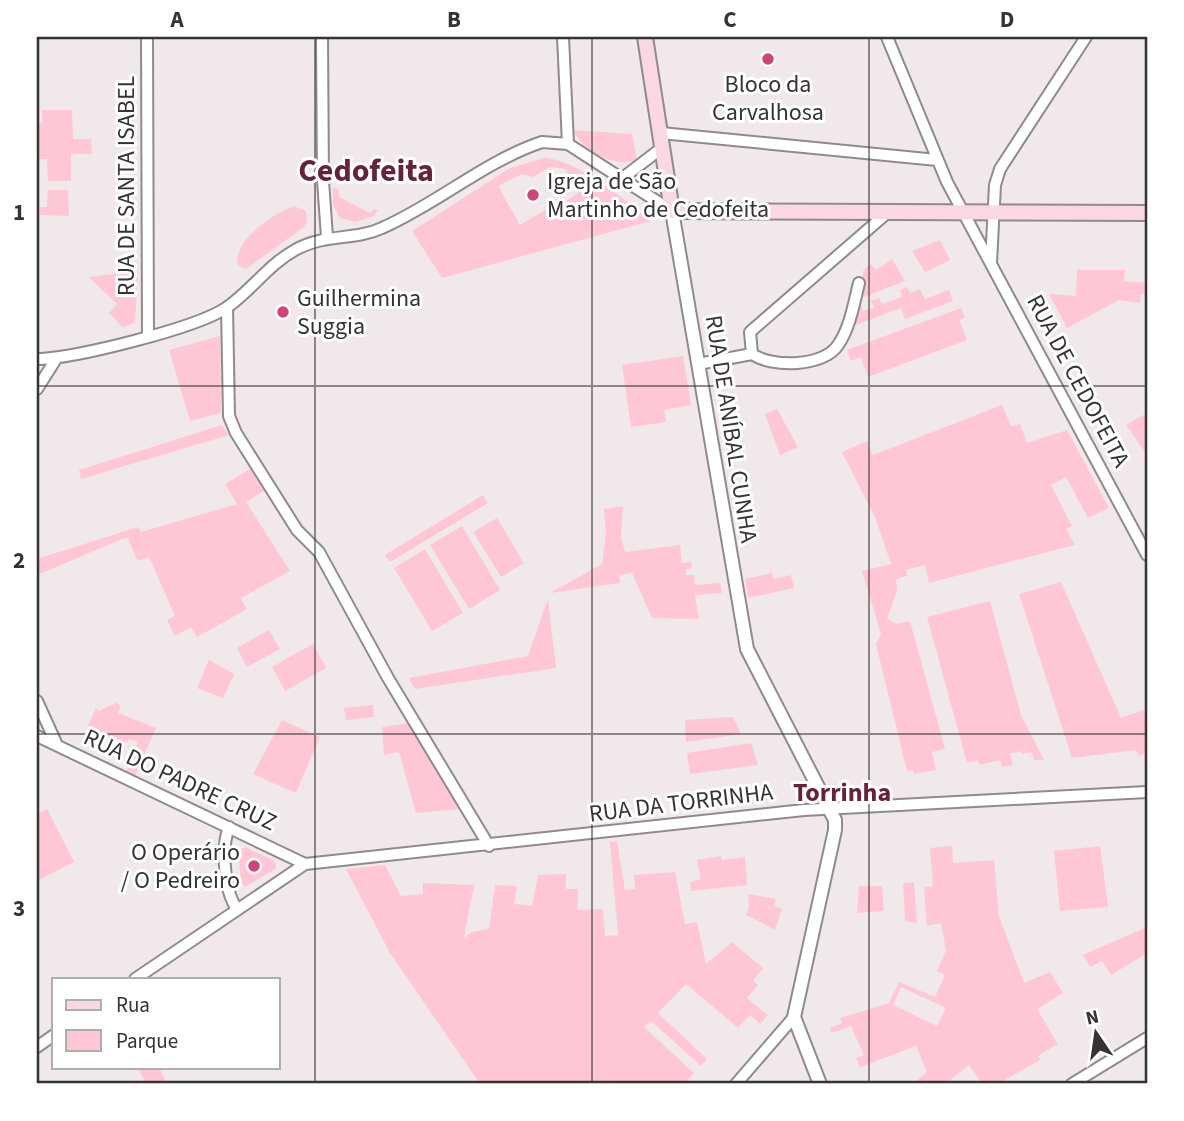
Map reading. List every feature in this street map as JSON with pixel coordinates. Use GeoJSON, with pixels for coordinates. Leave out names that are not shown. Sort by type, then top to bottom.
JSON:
{"type":"FeatureCollection","features":[{"type":"Feature","properties":{"kind":"main road","name":"RUA DE ANÍBAL CUNHA"},"geometry":{"type":"LineString","coordinates":[[645,37],[672,211]]}},
{"type":"Feature","properties":{"kind":"main road"},"geometry":{"type":"LineString","coordinates":[[672,211],[1147,213]]}},
{"type":"Feature","properties":{"kind":"street","name":"RUA DE SANTA ISABEL"},"geometry":{"type":"LineString","coordinates":[[147,37],[148,336]]}},
{"type":"Feature","properties":{"kind":"street"},"geometry":{"type":"LineString","coordinates":[[322,37],[323,181],[327,237]]}},
{"type":"Feature","properties":{"kind":"street"},"geometry":{"type":"LineString","coordinates":[[563,37],[568,144]]}},
{"type":"Feature","properties":{"kind":"street","name":"RUA DE CEDOFEITA"},"geometry":{"type":"LineString","coordinates":[[887,37],[937,160],[963,213],[1147,555]]}},
{"type":"Feature","properties":{"kind":"street"},"geometry":{"type":"LineString","coordinates":[[991,263],[995,185],[1003,163],[1086,37]]}},
{"type":"Feature","properties":{"kind":"street"},"geometry":{"type":"LineString","coordinates":[[621,180],[662,140],[937,160]]}},
{"type":"Feature","properties":{"kind":"street"},"geometry":{"type":"LineString","coordinates":[[37,359],[56,359],[148,336],[227,307],[285,256],[327,237],[380,229],[536,144],[548,141],[568,144],[672,211]]}},
{"type":"Feature","properties":{"kind":"street","name":"RUA DE ANÍBAL CUNHA"},"geometry":{"type":"LineString","coordinates":[[672,211],[747,649],[762,683],[831,809]]}},
{"type":"Feature","properties":{"kind":"street"},"geometry":{"type":"LineString","coordinates":[[752,354],[750,332],[887,213]]}},
{"type":"Feature","properties":{"kind":"street"},"geometry":{"type":"LineString","coordinates":[[698,364],[752,354],[776,364],[802,362],[831,352],[845,329],[859,283]]}},
{"type":"Feature","properties":{"kind":"street"},"geometry":{"type":"LineString","coordinates":[[227,307],[229,416],[236,433],[297,530],[319,552],[388,678],[410,710],[489,846]]}},
{"type":"Feature","properties":{"kind":"street"},"geometry":{"type":"LineString","coordinates":[[37,389],[56,359]]}},
{"type":"Feature","properties":{"kind":"street"},"geometry":{"type":"LineString","coordinates":[[37,701],[57,746]]}},
{"type":"Feature","properties":{"kind":"street","name":"RUA DO PADRE CRUZ"},"geometry":{"type":"LineString","coordinates":[[37,736],[305,864]]}},
{"type":"Feature","properties":{"kind":"street","name":"RUA DA TORRINHA"},"geometry":{"type":"LineString","coordinates":[[305,864],[831,809],[1147,792]]}},
{"type":"Feature","properties":{"kind":"street"},"geometry":{"type":"LineString","coordinates":[[736,1084],[794,1017],[835,830],[831,809]]}},
{"type":"Feature","properties":{"kind":"street"},"geometry":{"type":"LineString","coordinates":[[229,827],[225,838],[230,900],[237,909]]}},
{"type":"Feature","properties":{"kind":"street"},"geometry":{"type":"LineString","coordinates":[[136,978],[305,864]]}},
{"type":"Feature","properties":{"kind":"street"},"geometry":{"type":"LineString","coordinates":[[794,1017],[820,1084]]}},
{"type":"Feature","properties":{"kind":"street"},"geometry":{"type":"LineString","coordinates":[[37,1047],[52,1036]]}},
{"type":"Feature","properties":{"kind":"street"},"geometry":{"type":"LineString","coordinates":[[1072,1084],[1147,1038]]}},
{"type":"Feature","properties":{"kind":"green space"},"geometry":{"type":"Polygon","coordinates":[[[42,110],[72,110],[73,139],[91,139],[92,154],[71,154],[71,181],[48,181],[47,159],[37,159],[37,124],[42,123],[42,110]]]}},
{"type":"Feature","properties":{"kind":"green space"},"geometry":{"type":"Polygon","coordinates":[[[573,130],[632,134],[637,160],[619,162],[600,156],[584,145],[573,130]]]}},
{"type":"Feature","properties":{"kind":"green space"},"geometry":{"type":"Polygon","coordinates":[[[544,158],[570,165],[615,192],[651,221],[442,278],[412,231],[510,168],[544,158]],[[550,167],[532,177],[522,174],[498,186],[520,225],[547,209],[554,211],[568,204],[566,201],[579,192],[565,169],[550,167]]]}},
{"type":"Feature","properties":{"kind":"green space"},"geometry":{"type":"Polygon","coordinates":[[[333,188],[338,189],[339,197],[370,213],[378,210],[374,216],[355,222],[340,218],[333,206],[333,188]]]}},
{"type":"Feature","properties":{"kind":"green space"},"geometry":{"type":"Polygon","coordinates":[[[48,190],[68,190],[69,216],[40,215],[40,207],[47,207],[48,190]]]}},
{"type":"Feature","properties":{"kind":"green space"},"geometry":{"type":"Polygon","coordinates":[[[294,206],[306,211],[307,221],[304,227],[246,269],[238,265],[241,247],[256,229],[294,206]]]}},
{"type":"Feature","properties":{"kind":"green space"},"geometry":{"type":"Polygon","coordinates":[[[940,240],[950,260],[925,272],[912,251],[940,240]]]}},
{"type":"Feature","properties":{"kind":"green space"},"geometry":{"type":"Polygon","coordinates":[[[892,259],[905,281],[859,299],[863,311],[874,308],[871,301],[879,298],[882,304],[902,297],[900,290],[907,287],[910,293],[920,289],[925,299],[949,290],[953,301],[905,319],[901,308],[850,327],[863,284],[863,271],[870,264],[876,270],[892,259]]]}},
{"type":"Feature","properties":{"kind":"green space"},"geometry":{"type":"Polygon","coordinates":[[[1077,270],[1125,270],[1124,281],[1147,283],[1147,294],[1141,294],[1140,303],[1119,300],[1067,328],[1049,294],[1076,296],[1077,270]]]}},
{"type":"Feature","properties":{"kind":"green space"},"geometry":{"type":"Polygon","coordinates":[[[138,271],[135,322],[123,328],[109,313],[117,304],[89,277],[138,271]]]}},
{"type":"Feature","properties":{"kind":"green space"},"geometry":{"type":"Polygon","coordinates":[[[961,308],[965,317],[959,320],[967,340],[868,377],[861,357],[851,361],[847,350],[961,308]]]}},
{"type":"Feature","properties":{"kind":"green space"},"geometry":{"type":"Polygon","coordinates":[[[220,336],[221,413],[190,421],[169,350],[220,336]]]}},
{"type":"Feature","properties":{"kind":"green space"},"geometry":{"type":"Polygon","coordinates":[[[683,356],[691,405],[664,410],[666,422],[631,427],[622,365],[683,356]]]}},
{"type":"Feature","properties":{"kind":"green space"},"geometry":{"type":"Polygon","coordinates":[[[1002,405],[1011,426],[1020,424],[1027,443],[1067,430],[1109,508],[1088,518],[1066,477],[1051,485],[1072,526],[1066,529],[1075,545],[929,583],[925,565],[906,570],[907,576],[896,579],[897,591],[887,619],[897,624],[910,621],[945,749],[932,752],[936,770],[914,774],[913,770],[907,771],[876,644],[881,634],[862,571],[891,564],[875,517],[842,452],[867,441],[873,455],[1002,405]]]}},
{"type":"Feature","properties":{"kind":"green space"},"geometry":{"type":"Polygon","coordinates":[[[777,409],[798,447],[780,455],[765,414],[777,409]]]}},
{"type":"Feature","properties":{"kind":"green space"},"geometry":{"type":"Polygon","coordinates":[[[1147,413],[1147,455],[1126,425],[1147,413]]]}},
{"type":"Feature","properties":{"kind":"green space"},"geometry":{"type":"Polygon","coordinates":[[[222,425],[229,435],[81,479],[79,470],[222,425]]]}},
{"type":"Feature","properties":{"kind":"green space"},"geometry":{"type":"Polygon","coordinates":[[[250,469],[264,491],[246,502],[290,571],[241,598],[247,609],[197,637],[191,627],[175,636],[167,620],[175,616],[149,557],[138,561],[127,537],[37,575],[37,559],[138,527],[141,532],[237,504],[225,484],[250,469]]]}},
{"type":"Feature","properties":{"kind":"green space"},"geometry":{"type":"Polygon","coordinates":[[[483,495],[488,503],[390,562],[385,555],[483,495]]]}},
{"type":"Feature","properties":{"kind":"green space"},"geometry":{"type":"Polygon","coordinates":[[[623,506],[621,536],[625,552],[680,545],[682,563],[691,562],[692,568],[686,569],[686,575],[694,575],[695,585],[720,583],[722,593],[695,595],[699,619],[652,618],[632,573],[619,575],[620,583],[550,593],[602,564],[606,533],[604,509],[623,506]]]}},
{"type":"Feature","properties":{"kind":"green space"},"geometry":{"type":"Polygon","coordinates":[[[497,518],[524,563],[501,577],[473,532],[497,518]]]}},
{"type":"Feature","properties":{"kind":"green space"},"geometry":{"type":"Polygon","coordinates":[[[462,526],[500,590],[469,609],[430,545],[462,526]]]}},
{"type":"Feature","properties":{"kind":"green space"},"geometry":{"type":"Polygon","coordinates":[[[425,549],[463,613],[432,631],[394,568],[425,549]]]}},
{"type":"Feature","properties":{"kind":"green space"},"geometry":{"type":"Polygon","coordinates":[[[772,573],[773,579],[791,575],[794,588],[748,598],[745,579],[772,573]]]}},
{"type":"Feature","properties":{"kind":"green space"},"geometry":{"type":"Polygon","coordinates":[[[1061,582],[1121,718],[1143,710],[1147,720],[1147,753],[1139,756],[1136,750],[1072,758],[1019,594],[1061,582]]]}},
{"type":"Feature","properties":{"kind":"green space"},"geometry":{"type":"Polygon","coordinates":[[[548,599],[556,668],[415,689],[409,678],[528,656],[548,599]]]}},
{"type":"Feature","properties":{"kind":"green space"},"geometry":{"type":"Polygon","coordinates":[[[990,601],[1021,715],[1044,760],[1034,760],[1031,752],[1022,754],[1020,751],[1010,754],[1013,765],[1002,767],[1000,760],[980,765],[978,760],[967,763],[927,617],[990,601]]]}},
{"type":"Feature","properties":{"kind":"green space"},"geometry":{"type":"Polygon","coordinates":[[[269,630],[280,649],[247,667],[237,648],[269,630]]]}},
{"type":"Feature","properties":{"kind":"green space"},"geometry":{"type":"Polygon","coordinates":[[[313,644],[326,668],[285,691],[272,667],[313,644]]]}},
{"type":"Feature","properties":{"kind":"green space"},"geometry":{"type":"Polygon","coordinates":[[[209,660],[234,674],[223,698],[197,688],[209,660]]]}},
{"type":"Feature","properties":{"kind":"green space"},"geometry":{"type":"Polygon","coordinates":[[[116,703],[121,705],[118,713],[156,728],[135,776],[126,772],[138,742],[129,739],[127,743],[87,728],[96,708],[98,711],[116,703]]]}},
{"type":"Feature","properties":{"kind":"green space"},"geometry":{"type":"Polygon","coordinates":[[[373,705],[374,717],[346,720],[344,708],[373,705]]]}},
{"type":"Feature","properties":{"kind":"green space"},"geometry":{"type":"Polygon","coordinates":[[[733,717],[741,734],[686,742],[685,720],[733,717]]]}},
{"type":"Feature","properties":{"kind":"green space"},"geometry":{"type":"Polygon","coordinates":[[[282,720],[320,737],[296,793],[253,774],[282,720]]]}},
{"type":"Feature","properties":{"kind":"green space"},"geometry":{"type":"Polygon","coordinates":[[[409,723],[459,809],[416,813],[399,752],[384,755],[382,727],[409,723]]]}},
{"type":"Feature","properties":{"kind":"green space"},"geometry":{"type":"Polygon","coordinates":[[[751,743],[758,765],[690,774],[687,753],[751,743]]]}},
{"type":"Feature","properties":{"kind":"green space"},"geometry":{"type":"Polygon","coordinates":[[[47,809],[74,862],[37,881],[37,814],[47,809]]]}},
{"type":"Feature","properties":{"kind":"green space"},"geometry":{"type":"Polygon","coordinates":[[[617,841],[625,890],[635,889],[634,875],[675,872],[685,924],[697,922],[706,964],[732,942],[763,968],[753,981],[758,985],[747,998],[768,1015],[760,1024],[750,1015],[738,1028],[686,984],[658,1013],[707,1059],[701,1066],[651,1021],[644,1027],[694,1073],[684,1084],[480,1084],[390,953],[346,869],[385,865],[401,896],[423,894],[423,883],[474,885],[464,938],[472,932],[489,929],[495,885],[517,886],[514,904],[532,906],[538,875],[566,874],[566,889],[578,889],[577,910],[603,909],[605,936],[618,935],[610,842],[617,841]]]}},
{"type":"Feature","properties":{"kind":"green space"},"geometry":{"type":"Polygon","coordinates":[[[952,846],[953,863],[994,860],[999,916],[1024,983],[1050,972],[1063,993],[1037,1009],[1058,1044],[1038,1056],[1040,1060],[998,1084],[982,1084],[969,1065],[945,1084],[913,1084],[927,1072],[916,1046],[860,1067],[856,1058],[864,1055],[851,1026],[832,1033],[830,1028],[842,1023],[840,1018],[889,1003],[899,982],[935,997],[945,975],[937,971],[946,951],[941,923],[927,926],[924,887],[933,886],[930,848],[952,846]],[[901,987],[893,1005],[937,1026],[946,1008],[901,987]]]}},
{"type":"Feature","properties":{"kind":"green space"},"geometry":{"type":"Polygon","coordinates":[[[1100,846],[1108,907],[1060,911],[1054,851],[1100,846]]]}},
{"type":"Feature","properties":{"kind":"green space"},"geometry":{"type":"Polygon","coordinates":[[[245,847],[273,860],[276,865],[275,869],[245,887],[241,882],[238,852],[245,847]]]}},
{"type":"Feature","properties":{"kind":"green space"},"geometry":{"type":"Polygon","coordinates":[[[721,856],[722,860],[745,857],[747,885],[691,891],[690,882],[701,879],[697,860],[721,856]]]}},
{"type":"Feature","properties":{"kind":"green space"},"geometry":{"type":"Polygon","coordinates":[[[914,882],[917,923],[905,921],[903,883],[914,882]]]}},
{"type":"Feature","properties":{"kind":"green space"},"geometry":{"type":"Polygon","coordinates":[[[859,886],[882,886],[884,911],[857,913],[859,886]]]}},
{"type":"Feature","properties":{"kind":"green space"},"geometry":{"type":"Polygon","coordinates":[[[748,894],[776,899],[774,906],[782,909],[775,930],[746,915],[749,908],[748,894]]]}},
{"type":"Feature","properties":{"kind":"green space"},"geometry":{"type":"Polygon","coordinates":[[[1147,927],[1147,953],[1111,975],[1102,961],[1090,967],[1083,955],[1147,927]]]}},
{"type":"Feature","properties":{"kind":"green space"},"geometry":{"type":"Polygon","coordinates":[[[138,1068],[159,1068],[167,1084],[146,1084],[138,1068]]]}},
{"type":"Feature","properties":{"kind":"place","name":"Bloco da Carvalhosa"},"geometry":{"type":"Point","coordinates":[768,59]}},
{"type":"Feature","properties":{"kind":"place","name":"Igreja de São Martinho de Cedofeita"},"geometry":{"type":"Point","coordinates":[533,195]}},
{"type":"Feature","properties":{"kind":"place","name":"Guilhermina Suggia"},"geometry":{"type":"Point","coordinates":[283,312]}},
{"type":"Feature","properties":{"kind":"place","name":"O Operário / O Pedreiro"},"geometry":{"type":"Point","coordinates":[254,866]}},
{"type":"Feature","properties":{"kind":"district","name":"Cedofeita"},"geometry":{"type":"Point","coordinates":[366,171]}},
{"type":"Feature","properties":{"kind":"district","name":"Torrinha"},"geometry":{"type":"Point","coordinates":[842,792]}}]}
